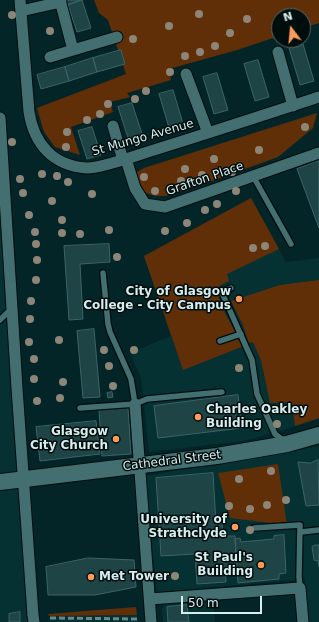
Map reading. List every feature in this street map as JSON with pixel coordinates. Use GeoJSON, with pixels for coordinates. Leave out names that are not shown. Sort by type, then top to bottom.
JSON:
{"type":"FeatureCollection","features":[{"type":"Feature","properties":{"kind":"street","name":"St Mungo Avenue"},"geometry":{"type":"LineString","coordinates":[[73,50],[60,1],[21,5],[29,112],[31,125],[36,138],[52,157],[72,165],[87,168],[124,159],[319,97]]}},
{"type":"Feature","properties":{"kind":"street"},"geometry":{"type":"LineString","coordinates":[[50,57],[116,37]]}},
{"type":"Feature","properties":{"kind":"street"},"geometry":{"type":"LineString","coordinates":[[278,52],[294,106]]}},
{"type":"Feature","properties":{"kind":"street"},"geometry":{"type":"LineString","coordinates":[[186,74],[208,133]]}},
{"type":"Feature","properties":{"kind":"street"},"geometry":{"type":"LineString","coordinates":[[0,118],[3,226],[12,309],[34,618]]}},
{"type":"Feature","properties":{"kind":"street"},"geometry":{"type":"LineString","coordinates":[[112,126],[124,159]]}},
{"type":"Feature","properties":{"kind":"street","name":"Grafton Place"},"geometry":{"type":"LineString","coordinates":[[124,159],[135,188],[145,204],[165,206],[319,153]]}},
{"type":"Feature","properties":{"kind":"street"},"geometry":{"type":"LineString","coordinates":[[135,404],[151,622]]}},
{"type":"Feature","properties":{"kind":"street","name":"Cathedral Street"},"geometry":{"type":"LineString","coordinates":[[0,482],[216,456],[287,444],[319,435]]}},
{"type":"Feature","properties":{"kind":"street"},"geometry":{"type":"LineString","coordinates":[[150,599],[300,588],[303,622]]}},
{"type":"Feature","properties":{"kind":"lane"},"geometry":{"type":"LineString","coordinates":[[253,176],[291,244]]}},
{"type":"Feature","properties":{"kind":"lane"},"geometry":{"type":"LineString","coordinates":[[103,273],[110,332],[129,371],[135,404]]}},
{"type":"Feature","properties":{"kind":"lane"},"geometry":{"type":"LineString","coordinates":[[231,288],[226,290],[223,295],[252,360],[258,394],[262,406],[275,434],[287,444]]}},
{"type":"Feature","properties":{"kind":"lane"},"geometry":{"type":"LineString","coordinates":[[0,320],[12,309]]}},
{"type":"Feature","properties":{"kind":"lane"},"geometry":{"type":"LineString","coordinates":[[220,341],[241,334]]}},
{"type":"Feature","properties":{"kind":"lane"},"geometry":{"type":"LineString","coordinates":[[80,408],[135,404],[147,399],[222,392]]}},
{"type":"Feature","properties":{"kind":"lane"},"geometry":{"type":"LineString","coordinates":[[254,528],[300,525],[300,588]]}},
{"type":"Feature","properties":{"kind":"lane"},"geometry":{"type":"LineString","coordinates":[[301,532],[319,530]]}},
{"type":"Feature","properties":{"kind":"shaded area"},"geometry":{"type":"Polygon","coordinates":[[[94,0],[319,0],[319,23],[311,26],[311,8],[271,8],[271,39],[169,69],[171,80],[127,93],[130,97],[110,102],[113,112],[71,127],[80,155],[55,147],[44,132],[37,108],[126,74],[108,20],[99,13],[94,0]]]}},
{"type":"Feature","properties":{"kind":"shaded area"},"geometry":{"type":"Polygon","coordinates":[[[317,113],[313,128],[278,157],[209,182],[165,196],[156,196],[146,193],[135,173],[144,168],[317,113]]]}},
{"type":"Feature","properties":{"kind":"shaded area","name":"City of Glasgow College - City Campus"},"geometry":{"type":"Polygon","coordinates":[[[251,198],[286,262],[319,258],[319,419],[243,441],[149,452],[141,378],[130,353],[171,336],[144,256],[251,198]]]}},
{"type":"Feature","properties":{"kind":"shaded area"},"geometry":{"type":"Polygon","coordinates":[[[251,198],[279,249],[227,274],[229,281],[222,284],[218,288],[218,294],[223,309],[244,346],[183,370],[144,256],[251,198]]]}},
{"type":"Feature","properties":{"kind":"shaded area"},"geometry":{"type":"Polygon","coordinates":[[[7,226],[34,622],[0,622],[0,227],[7,226]]]}},
{"type":"Feature","properties":{"kind":"shaded area"},"geometry":{"type":"Polygon","coordinates":[[[319,280],[319,418],[295,426],[292,402],[270,403],[261,360],[253,342],[249,343],[243,325],[231,301],[280,285],[319,280]]]}},
{"type":"Feature","properties":{"kind":"shaded area","name":"University of Strathclyde"},"geometry":{"type":"Polygon","coordinates":[[[319,446],[319,622],[307,622],[305,579],[157,592],[145,476],[319,446]]]}},
{"type":"Feature","properties":{"kind":"shaded area"},"geometry":{"type":"Polygon","coordinates":[[[278,464],[287,525],[230,518],[218,473],[278,464]]]}},
{"type":"Feature","properties":{"kind":"shaded area"},"geometry":{"type":"Polygon","coordinates":[[[213,601],[215,622],[163,622],[162,608],[165,604],[213,601]]]}},
{"type":"Feature","properties":{"kind":"shaded area"},"geometry":{"type":"Polygon","coordinates":[[[136,607],[137,615],[49,616],[48,614],[136,607]]]}},
{"type":"Feature","properties":{"kind":"shaded area"},"geometry":{"type":"Polygon","coordinates":[[[137,615],[138,622],[50,622],[49,616],[137,615]]]}},
{"type":"Feature","properties":{"kind":"building"},"geometry":{"type":"Polygon","coordinates":[[[67,0],[82,0],[68,5],[67,0]]]}},
{"type":"Feature","properties":{"kind":"building"},"geometry":{"type":"Polygon","coordinates":[[[82,0],[91,28],[77,32],[68,5],[82,0]]]}},
{"type":"Feature","properties":{"kind":"building"},"geometry":{"type":"Polygon","coordinates":[[[289,48],[304,48],[314,81],[300,85],[289,48]]]}},
{"type":"Feature","properties":{"kind":"building"},"geometry":{"type":"Polygon","coordinates":[[[121,50],[125,64],[97,72],[93,58],[121,50]]]}},
{"type":"Feature","properties":{"kind":"building"},"geometry":{"type":"Polygon","coordinates":[[[93,58],[97,72],[69,81],[65,67],[93,58]]]}},
{"type":"Feature","properties":{"kind":"building"},"geometry":{"type":"Polygon","coordinates":[[[258,60],[269,97],[255,101],[244,64],[258,60]]]}},
{"type":"Feature","properties":{"kind":"building"},"geometry":{"type":"Polygon","coordinates":[[[65,67],[69,81],[41,89],[37,75],[65,67]]]}},
{"type":"Feature","properties":{"kind":"building"},"geometry":{"type":"Polygon","coordinates":[[[217,73],[228,110],[214,114],[203,77],[217,73]]]}},
{"type":"Feature","properties":{"kind":"building"},"geometry":{"type":"Polygon","coordinates":[[[173,90],[184,127],[170,131],[159,94],[173,90]]]}},
{"type":"Feature","properties":{"kind":"building"},"geometry":{"type":"Polygon","coordinates":[[[132,103],[144,140],[130,144],[118,107],[132,103]]]}},
{"type":"Feature","properties":{"kind":"building"},"geometry":{"type":"Polygon","coordinates":[[[92,127],[101,155],[87,159],[78,131],[92,127]]]}},
{"type":"Feature","properties":{"kind":"building"},"geometry":{"type":"Polygon","coordinates":[[[319,161],[319,228],[297,169],[319,161]]]}},
{"type":"Feature","properties":{"kind":"building"},"geometry":{"type":"Polygon","coordinates":[[[109,244],[110,262],[80,264],[83,319],[69,320],[64,246],[109,244]]]}},
{"type":"Feature","properties":{"kind":"building"},"geometry":{"type":"Polygon","coordinates":[[[94,329],[100,397],[83,398],[77,331],[94,329]]]}},
{"type":"Feature","properties":{"kind":"building"},"geometry":{"type":"Polygon","coordinates":[[[112,392],[113,397],[108,398],[107,393],[112,392]]]}},
{"type":"Feature","properties":{"kind":"building","name":"Charles Oakley Building"},"geometry":{"type":"Polygon","coordinates":[[[238,395],[242,428],[158,438],[154,406],[238,395]]]}},
{"type":"Feature","properties":{"kind":"building","name":"Glasgow City Church"},"geometry":{"type":"Polygon","coordinates":[[[128,408],[131,454],[102,456],[99,410],[128,408]]]}},
{"type":"Feature","properties":{"kind":"building"},"geometry":{"type":"Polygon","coordinates":[[[96,421],[100,454],[40,461],[36,427],[96,421]]]}},
{"type":"Feature","properties":{"kind":"building"},"geometry":{"type":"Polygon","coordinates":[[[318,460],[319,505],[306,506],[298,462],[310,463],[318,460]]]}},
{"type":"Feature","properties":{"kind":"building"},"geometry":{"type":"Polygon","coordinates":[[[213,473],[216,523],[222,523],[223,536],[235,536],[235,566],[225,567],[226,582],[197,584],[195,554],[161,556],[156,478],[213,473]]]}},
{"type":"Feature","properties":{"kind":"building","name":"St Paul's Building"},"geometry":{"type":"Polygon","coordinates":[[[284,535],[286,573],[279,574],[279,579],[238,583],[235,539],[240,538],[241,542],[274,539],[274,536],[284,535]]]}},
{"type":"Feature","properties":{"kind":"building"},"geometry":{"type":"Polygon","coordinates":[[[319,545],[319,567],[318,561],[314,560],[312,547],[319,545]]]}},
{"type":"Feature","properties":{"kind":"building","name":"Met Tower"},"geometry":{"type":"Polygon","coordinates":[[[88,558],[134,560],[136,587],[95,595],[48,595],[46,567],[88,558]]]}},
{"type":"Feature","properties":{"kind":"building"},"geometry":{"type":"Polygon","coordinates":[[[187,605],[189,622],[168,622],[167,607],[187,605]]]}},
{"type":"Feature","properties":{"kind":"building"},"geometry":{"type":"Polygon","coordinates":[[[20,612],[20,622],[9,622],[9,614],[20,612]]]}},
{"type":"Feature","properties":{"kind":"railway"},"geometry":{"type":"LineString","coordinates":[[50,618],[138,619]]}},
{"type":"Feature","properties":{"kind":"place","name":"City of Glasgow College - City Campus"},"geometry":{"type":"Point","coordinates":[239,299]}},
{"type":"Feature","properties":{"kind":"place","name":"Charles Oakley Building"},"geometry":{"type":"Point","coordinates":[198,417]}},
{"type":"Feature","properties":{"kind":"place","name":"Glasgow City Church"},"geometry":{"type":"Point","coordinates":[116,439]}},
{"type":"Feature","properties":{"kind":"place","name":"University of Strathclyde"},"geometry":{"type":"Point","coordinates":[235,527]}},
{"type":"Feature","properties":{"kind":"place","name":"St Paul's Building"},"geometry":{"type":"Point","coordinates":[261,565]}},
{"type":"Feature","properties":{"kind":"place","name":"Met Tower"},"geometry":{"type":"Point","coordinates":[91,577]}}]}
